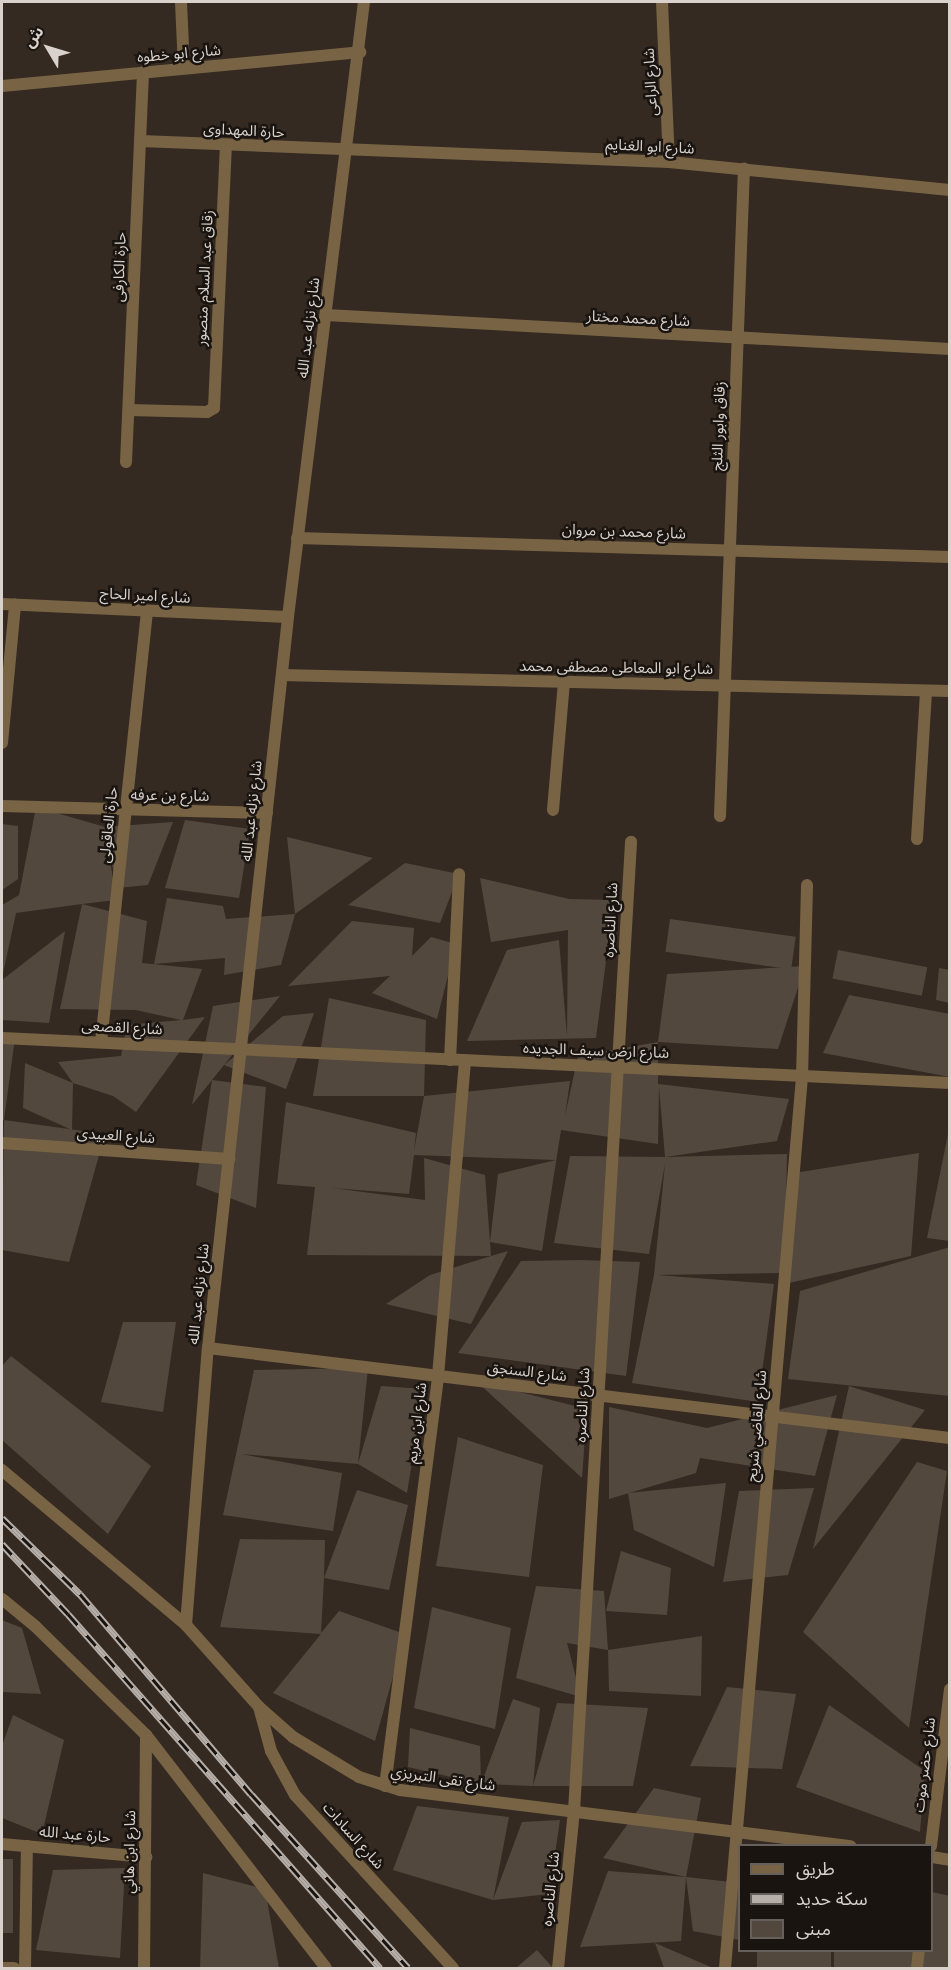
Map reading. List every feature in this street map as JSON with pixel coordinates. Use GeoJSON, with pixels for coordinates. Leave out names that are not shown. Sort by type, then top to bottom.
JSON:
{"type":"FeatureCollection","features":[{"type":"Feature","properties":{"kind":"street"},"geometry":{"type":"LineString","coordinates":[[182,2],[184,68]]}},
{"type":"Feature","properties":{"kind":"street","name":"شارع نزله عبد الله"},"geometry":{"type":"LineString","coordinates":[[186,1625],[208,1348],[288,617],[360,52],[364,2]]}},
{"type":"Feature","properties":{"kind":"street","name":"شارع الراعى"},"geometry":{"type":"LineString","coordinates":[[662,2],[669,162]]}},
{"type":"Feature","properties":{"kind":"street","name":"شارع ابو خطوه"},"geometry":{"type":"LineString","coordinates":[[2,86],[360,52]]}},
{"type":"Feature","properties":{"kind":"street","name":"حارة الكارفى"},"geometry":{"type":"LineString","coordinates":[[126,462],[143,72]]}},
{"type":"Feature","properties":{"kind":"street","name":"حارة المهداوى"},"geometry":{"type":"LineString","coordinates":[[140,141],[347,152]]}},
{"type":"Feature","properties":{"kind":"street","name":"زقاق عبد السلام منصور"},"geometry":{"type":"LineString","coordinates":[[129,410],[211,411],[226,145]]}},
{"type":"Feature","properties":{"kind":"street","name":"شارع ابو الغنايم"},"geometry":{"type":"LineString","coordinates":[[347,152],[669,162],[950,190]]}},
{"type":"Feature","properties":{"kind":"street","name":"زقاق وابور الثلج"},"geometry":{"type":"LineString","coordinates":[[720,816],[744,168]]}},
{"type":"Feature","properties":{"kind":"street","name":"شارع محمد مختار"},"geometry":{"type":"LineString","coordinates":[[326,315],[737,340],[950,349]]}},
{"type":"Feature","properties":{"kind":"street","name":"شارع محمد بن مروان"},"geometry":{"type":"LineString","coordinates":[[297,537],[950,557]]}},
{"type":"Feature","properties":{"kind":"street","name":"شارع امير الحاج"},"geometry":{"type":"LineString","coordinates":[[2,604],[288,617]]}},
{"type":"Feature","properties":{"kind":"street"},"geometry":{"type":"LineString","coordinates":[[2,743],[15,605]]}},
{"type":"Feature","properties":{"kind":"street","name":"حارة العاقولى"},"geometry":{"type":"LineString","coordinates":[[101,1042],[147,611]]}},
{"type":"Feature","properties":{"kind":"street","name":"شارع ابو المعاطى مصطفى محمد"},"geometry":{"type":"LineString","coordinates":[[282,675],[950,692]]}},
{"type":"Feature","properties":{"kind":"street"},"geometry":{"type":"LineString","coordinates":[[553,810],[564,682]]}},
{"type":"Feature","properties":{"kind":"street"},"geometry":{"type":"LineString","coordinates":[[917,839],[926,691]]}},
{"type":"Feature","properties":{"kind":"street","name":"شارع بن عرفه"},"geometry":{"type":"LineString","coordinates":[[2,806],[267,813]]}},
{"type":"Feature","properties":{"kind":"street","name":"شارع الناصره"},"geometry":{"type":"LineString","coordinates":[[558,1968],[574,1811],[631,842]]}},
{"type":"Feature","properties":{"kind":"street"},"geometry":{"type":"LineString","coordinates":[[450,1060],[459,874]]}},
{"type":"Feature","properties":{"kind":"street","name":"شارع القاضي شريح"},"geometry":{"type":"LineString","coordinates":[[725,1968],[802,1077],[807,885]]}},
{"type":"Feature","properties":{"kind":"street","name":"شارع القصعى"},"geometry":{"type":"LineString","coordinates":[[2,1038],[241,1049]]}},
{"type":"Feature","properties":{"kind":"street","name":"شارع ارض سيف الجديده"},"geometry":{"type":"LineString","coordinates":[[241,1049],[950,1083]]}},
{"type":"Feature","properties":{"kind":"street","name":"شارع ابن مريم"},"geometry":{"type":"LineString","coordinates":[[386,1786],[438,1376],[465,1061]]}},
{"type":"Feature","properties":{"kind":"street","name":"شارع العبيدى"},"geometry":{"type":"LineString","coordinates":[[2,1143],[229,1159]]}},
{"type":"Feature","properties":{"kind":"street","name":"شارع السنجق"},"geometry":{"type":"LineString","coordinates":[[208,1348],[950,1438]]}},
{"type":"Feature","properties":{"kind":"street","name":"شارع تقى التبريزي"},"geometry":{"type":"LineString","coordinates":[[2,1470],[186,1625],[260,1707],[293,1737],[338,1767],[386,1786],[843,1844]]}},
{"type":"Feature","properties":{"kind":"street"},"geometry":{"type":"LineString","coordinates":[[2,1599],[35,1626],[146,1735],[326,1968]]}},
{"type":"Feature","properties":{"kind":"street","name":"شارع حضر موت"},"geometry":{"type":"LineString","coordinates":[[931,1844],[950,1689]]}},
{"type":"Feature","properties":{"kind":"street","name":"شارع السادات"},"geometry":{"type":"LineString","coordinates":[[260,1707],[272,1751],[295,1795],[453,1968]]}},
{"type":"Feature","properties":{"kind":"street","name":"شارع ابن هاني"},"geometry":{"type":"LineString","coordinates":[[144,1968],[146,1735]]}},
{"type":"Feature","properties":{"kind":"street","name":"حارة عبد الله"},"geometry":{"type":"LineString","coordinates":[[2,1844],[146,1857]]}},
{"type":"Feature","properties":{"kind":"street"},"geometry":{"type":"LineString","coordinates":[[25,1968],[27,1846]]}},
{"type":"Feature","properties":{"kind":"street"},"geometry":{"type":"LineString","coordinates":[[933,1857],[950,1860]]}},
{"type":"Feature","properties":{"kind":"street"},"geometry":{"type":"LineString","coordinates":[[917,1968],[919,1952]]}},
{"type":"Feature","properties":{"kind":"street"},"geometry":{"type":"LineString","coordinates":[[2,1968],[14,1968]]}},
{"type":"Feature","properties":{"kind":"building"},"geometry":{"type":"Polygon","coordinates":[[[36,807],[105,827],[173,822],[148,885],[117,888],[107,840],[116,900],[16,913],[2,978],[2,905],[19,895],[36,807]]]}},
{"type":"Feature","properties":{"kind":"building"},"geometry":{"type":"Polygon","coordinates":[[[185,820],[250,829],[239,898],[165,888],[185,820]]]}},
{"type":"Feature","properties":{"kind":"building"},"geometry":{"type":"Polygon","coordinates":[[[2,824],[18,826],[18,879],[2,890],[2,824]]]}},
{"type":"Feature","properties":{"kind":"building"},"geometry":{"type":"Polygon","coordinates":[[[287,837],[373,858],[295,914],[287,837]]]}},
{"type":"Feature","properties":{"kind":"building"},"geometry":{"type":"Polygon","coordinates":[[[405,863],[459,874],[440,923],[348,905],[405,863]]]}},
{"type":"Feature","properties":{"kind":"building"},"geometry":{"type":"Polygon","coordinates":[[[480,878],[569,899],[614,900],[596,1038],[467,1041],[507,950],[559,940],[567,1036],[568,930],[491,942],[480,878]]]}},
{"type":"Feature","properties":{"kind":"building"},"geometry":{"type":"Polygon","coordinates":[[[167,898],[223,906],[226,919],[295,914],[281,965],[224,975],[225,958],[154,964],[167,898]]]}},
{"type":"Feature","properties":{"kind":"building"},"geometry":{"type":"Polygon","coordinates":[[[82,904],[147,921],[142,963],[202,969],[183,1020],[205,1017],[136,1112],[113,1096],[73,1083],[58,1062],[121,1056],[127,1025],[181,1020],[136,1010],[60,1009],[82,904]]]}},
{"type":"Feature","properties":{"kind":"building"},"geometry":{"type":"Polygon","coordinates":[[[670,919],[796,937],[791,969],[665,952],[670,919]]]}},
{"type":"Feature","properties":{"kind":"building"},"geometry":{"type":"Polygon","coordinates":[[[352,921],[414,928],[412,956],[431,937],[456,944],[437,1019],[372,993],[390,976],[288,986],[352,921]]]}},
{"type":"Feature","properties":{"kind":"building"},"geometry":{"type":"Polygon","coordinates":[[[65,931],[49,1023],[2,1020],[2,980],[65,931]]]}},
{"type":"Feature","properties":{"kind":"building"},"geometry":{"type":"Polygon","coordinates":[[[838,950],[927,967],[922,996],[832,978],[838,950]]]}},
{"type":"Feature","properties":{"kind":"building"},"geometry":{"type":"Polygon","coordinates":[[[805,966],[778,1049],[658,1042],[667,974],[805,966]]]}},
{"type":"Feature","properties":{"kind":"building"},"geometry":{"type":"Polygon","coordinates":[[[939,968],[950,970],[950,1003],[936,1000],[939,968]]]}},
{"type":"Feature","properties":{"kind":"building"},"geometry":{"type":"Polygon","coordinates":[[[849,995],[950,1014],[950,1077],[823,1053],[849,995]]]}},
{"type":"Feature","properties":{"kind":"building"},"geometry":{"type":"Polygon","coordinates":[[[280,996],[192,1105],[213,1006],[280,996]]]}},
{"type":"Feature","properties":{"kind":"building"},"geometry":{"type":"Polygon","coordinates":[[[329,998],[426,1020],[424,1096],[313,1096],[329,998]]]}},
{"type":"Feature","properties":{"kind":"building"},"geometry":{"type":"Polygon","coordinates":[[[314,1013],[286,1089],[224,1065],[283,1016],[314,1013]]]}},
{"type":"Feature","properties":{"kind":"building"},"geometry":{"type":"Polygon","coordinates":[[[2,1031],[15,1038],[4,1120],[2,1120],[2,1031]]]}},
{"type":"Feature","properties":{"kind":"building"},"geometry":{"type":"Polygon","coordinates":[[[658,1042],[658,1084],[789,1099],[777,1141],[665,1157],[659,1087],[658,1144],[561,1130],[542,1251],[490,1242],[498,1174],[556,1160],[414,1155],[409,1194],[332,1188],[425,1200],[424,1158],[485,1175],[491,1256],[307,1255],[315,1187],[277,1184],[286,1102],[416,1133],[414,1151],[424,1096],[570,1081],[565,1116],[578,1056],[658,1042]]]}},
{"type":"Feature","properties":{"kind":"building"},"geometry":{"type":"Polygon","coordinates":[[[25,1063],[73,1083],[72,1130],[23,1108],[25,1063]]]}},
{"type":"Feature","properties":{"kind":"building"},"geometry":{"type":"Polygon","coordinates":[[[212,1080],[266,1087],[256,1208],[196,1185],[212,1080]]]}},
{"type":"Feature","properties":{"kind":"building"},"geometry":{"type":"Polygon","coordinates":[[[4,1120],[105,1134],[69,1262],[2,1250],[4,1120]]]}},
{"type":"Feature","properties":{"kind":"building"},"geometry":{"type":"Polygon","coordinates":[[[948,1134],[950,1134],[950,1241],[927,1238],[948,1134]]]}},
{"type":"Feature","properties":{"kind":"building"},"geometry":{"type":"Polygon","coordinates":[[[919,1153],[911,1256],[784,1284],[785,1273],[657,1275],[774,1284],[758,1402],[632,1383],[654,1275],[665,1164],[649,1254],[554,1243],[570,1156],[665,1157],[787,1154],[785,1268],[794,1173],[919,1153]]]}},
{"type":"Feature","properties":{"kind":"building"},"geometry":{"type":"Polygon","coordinates":[[[950,1247],[950,1396],[788,1379],[800,1291],[950,1247]]]}},
{"type":"Feature","properties":{"kind":"building"},"geometry":{"type":"Polygon","coordinates":[[[508,1251],[471,1324],[386,1304],[430,1275],[508,1251]]]}},
{"type":"Feature","properties":{"kind":"building"},"geometry":{"type":"Polygon","coordinates":[[[521,1261],[640,1262],[626,1376],[458,1353],[521,1261]]]}},
{"type":"Feature","properties":{"kind":"building"},"geometry":{"type":"Polygon","coordinates":[[[123,1322],[176,1322],[163,1412],[101,1402],[123,1322]]]}},
{"type":"Feature","properties":{"kind":"building"},"geometry":{"type":"Polygon","coordinates":[[[11,1356],[151,1466],[108,1534],[2,1440],[2,1366],[11,1356]]]}},
{"type":"Feature","properties":{"kind":"building"},"geometry":{"type":"Polygon","coordinates":[[[368,1368],[358,1464],[241,1454],[342,1473],[333,1531],[223,1515],[254,1370],[368,1368]]]}},
{"type":"Feature","properties":{"kind":"building"},"geometry":{"type":"Polygon","coordinates":[[[476,1381],[587,1409],[582,1478],[476,1381]]]}},
{"type":"Feature","properties":{"kind":"building"},"geometry":{"type":"Polygon","coordinates":[[[381,1386],[424,1389],[407,1493],[358,1464],[381,1386]]]}},
{"type":"Feature","properties":{"kind":"building"},"geometry":{"type":"Polygon","coordinates":[[[849,1386],[925,1410],[813,1549],[849,1386]]]}},
{"type":"Feature","properties":{"kind":"building"},"geometry":{"type":"Polygon","coordinates":[[[837,1395],[815,1476],[700,1458],[696,1473],[609,1499],[609,1407],[707,1428],[837,1395]]]}},
{"type":"Feature","properties":{"kind":"building"},"geometry":{"type":"Polygon","coordinates":[[[458,1437],[543,1465],[529,1577],[436,1566],[458,1437]]]}},
{"type":"Feature","properties":{"kind":"building"},"geometry":{"type":"Polygon","coordinates":[[[917,1462],[947,1471],[909,1728],[803,1632],[917,1462]]]}},
{"type":"Feature","properties":{"kind":"building"},"geometry":{"type":"Polygon","coordinates":[[[726,1483],[714,1567],[634,1530],[628,1493],[726,1483]]]}},
{"type":"Feature","properties":{"kind":"building"},"geometry":{"type":"Polygon","coordinates":[[[814,1488],[788,1575],[723,1582],[739,1491],[814,1488]]]}},
{"type":"Feature","properties":{"kind":"building"},"geometry":{"type":"Polygon","coordinates":[[[357,1490],[408,1505],[389,1590],[324,1578],[357,1490]]]}},
{"type":"Feature","properties":{"kind":"building"},"geometry":{"type":"Polygon","coordinates":[[[240,1539],[325,1540],[321,1633],[339,1611],[405,1634],[375,1741],[273,1693],[321,1634],[220,1627],[240,1539]]]}},
{"type":"Feature","properties":{"kind":"building"},"geometry":{"type":"Polygon","coordinates":[[[621,1551],[671,1568],[667,1615],[606,1611],[621,1551]]]}},
{"type":"Feature","properties":{"kind":"building"},"geometry":{"type":"Polygon","coordinates":[[[536,1586],[604,1591],[608,1650],[567,1643],[581,1697],[516,1678],[536,1586]]]}},
{"type":"Feature","properties":{"kind":"building"},"geometry":{"type":"Polygon","coordinates":[[[432,1607],[511,1628],[495,1729],[414,1708],[432,1607]]]}},
{"type":"Feature","properties":{"kind":"building"},"geometry":{"type":"Polygon","coordinates":[[[2,1620],[22,1628],[41,1694],[2,1692],[2,1620]]]}},
{"type":"Feature","properties":{"kind":"building"},"geometry":{"type":"Polygon","coordinates":[[[702,1636],[701,1696],[609,1691],[608,1650],[702,1636]]]}},
{"type":"Feature","properties":{"kind":"building"},"geometry":{"type":"Polygon","coordinates":[[[727,1687],[796,1694],[782,1769],[690,1766],[727,1687]]]}},
{"type":"Feature","properties":{"kind":"building"},"geometry":{"type":"Polygon","coordinates":[[[513,1699],[540,1708],[533,1786],[481,1784],[513,1699]]]}},
{"type":"Feature","properties":{"kind":"building"},"geometry":{"type":"Polygon","coordinates":[[[557,1703],[648,1708],[633,1786],[533,1786],[557,1703]]]}},
{"type":"Feature","properties":{"kind":"building"},"geometry":{"type":"Polygon","coordinates":[[[829,1705],[925,1771],[920,1832],[796,1787],[829,1705]]]}},
{"type":"Feature","properties":{"kind":"building"},"geometry":{"type":"Polygon","coordinates":[[[13,1715],[64,1740],[42,1834],[2,1818],[2,1746],[13,1715]]]}},
{"type":"Feature","properties":{"kind":"building"},"geometry":{"type":"Polygon","coordinates":[[[410,1728],[480,1746],[481,1784],[408,1767],[410,1728]]]}},
{"type":"Feature","properties":{"kind":"building"},"geometry":{"type":"Polygon","coordinates":[[[654,1788],[701,1798],[686,1877],[603,1858],[654,1788]]]}},
{"type":"Feature","properties":{"kind":"building"},"geometry":{"type":"Polygon","coordinates":[[[417,1806],[509,1817],[493,1900],[393,1870],[417,1806]]]}},
{"type":"Feature","properties":{"kind":"building"},"geometry":{"type":"Polygon","coordinates":[[[560,1820],[549,1894],[493,1900],[522,1822],[560,1820]]]}},
{"type":"Feature","properties":{"kind":"building"},"geometry":{"type":"Polygon","coordinates":[[[2,1859],[13,1859],[13,1933],[2,1933],[2,1859]]]}},
{"type":"Feature","properties":{"kind":"building"},"geometry":{"type":"Polygon","coordinates":[[[125,1868],[120,1958],[36,1950],[53,1870],[125,1868]]]}},
{"type":"Feature","properties":{"kind":"building"},"geometry":{"type":"Polygon","coordinates":[[[608,1871],[686,1877],[681,1941],[580,1947],[608,1871]]]}},
{"type":"Feature","properties":{"kind":"building"},"geometry":{"type":"Polygon","coordinates":[[[203,1873],[265,1889],[279,1968],[200,1968],[203,1873]]]}},
{"type":"Feature","properties":{"kind":"building"},"geometry":{"type":"Polygon","coordinates":[[[686,1877],[738,1883],[738,1940],[693,1931],[686,1877]]]}},
{"type":"Feature","properties":{"kind":"building"},"geometry":{"type":"Polygon","coordinates":[[[933,1892],[950,1896],[950,1968],[834,1968],[834,1952],[933,1952],[933,1892]]]}},
{"type":"Feature","properties":{"kind":"building"},"geometry":{"type":"Polygon","coordinates":[[[655,1943],[713,1968],[664,1968],[655,1943]]]}},
{"type":"Feature","properties":{"kind":"building"},"geometry":{"type":"Polygon","coordinates":[[[537,1950],[553,1968],[516,1968],[537,1950]]]}},
{"type":"Feature","properties":{"kind":"building"},"geometry":{"type":"Polygon","coordinates":[[[757,1952],[831,1952],[831,1968],[757,1968],[757,1952]]]}},
{"type":"Feature","properties":{"kind":"railway"},"geometry":{"type":"LineString","coordinates":[[2,1518],[80,1594],[251,1794],[408,1968]]}},
{"type":"Feature","properties":{"kind":"railway"},"geometry":{"type":"LineString","coordinates":[[2,1544],[68,1614],[380,1968]]}}]}
